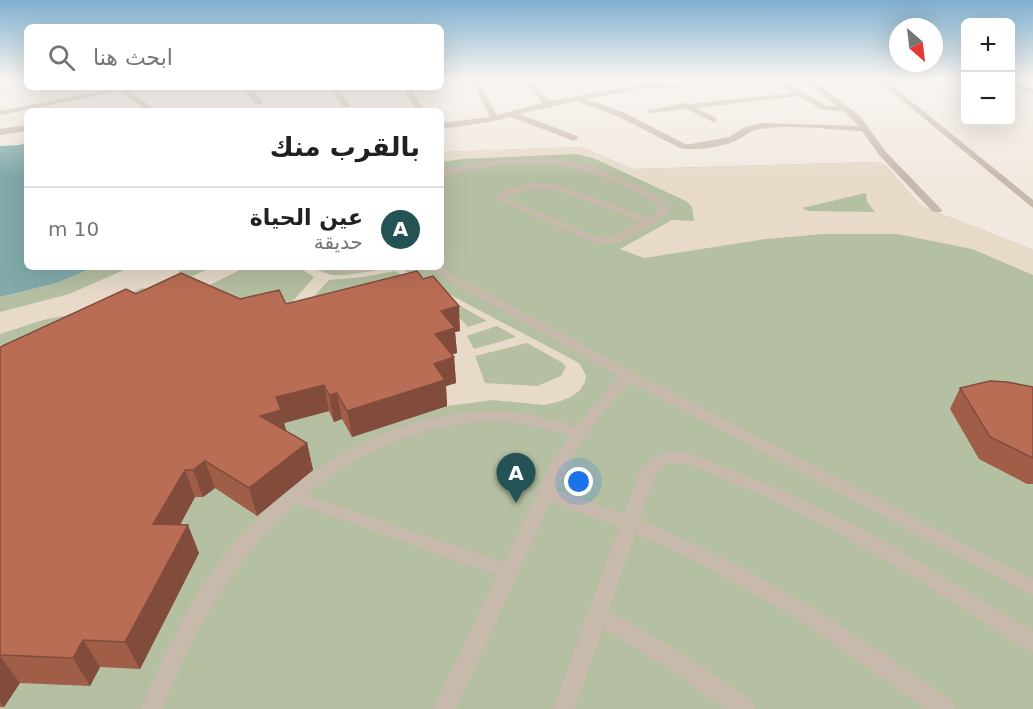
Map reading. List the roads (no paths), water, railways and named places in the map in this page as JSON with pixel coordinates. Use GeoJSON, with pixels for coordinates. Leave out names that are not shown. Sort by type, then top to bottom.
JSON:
{"type":"FeatureCollection","features":[{"type":"Feature","properties":{"kind":"street"},"geometry":{"type":"LineString","coordinates":[[491,112],[494,118]]}},
{"type":"Feature","properties":{"kind":"street"},"geometry":{"type":"LineString","coordinates":[[444,126],[494,118],[513,112]]}},
{"type":"Feature","properties":{"kind":"street"},"geometry":{"type":"LineString","coordinates":[[614,112],[687,147],[735,138],[743,130],[762,126],[865,129]]}},
{"type":"Feature","properties":{"kind":"street"},"geometry":{"type":"LineString","coordinates":[[698,112],[713,120]]}},
{"type":"Feature","properties":{"kind":"street"},"geometry":{"type":"LineString","coordinates":[[849,112],[865,129],[883,154],[937,210]]}},
{"type":"Feature","properties":{"kind":"street"},"geometry":{"type":"LineString","coordinates":[[920,112],[1033,205]]}},
{"type":"Feature","properties":{"kind":"street"},"geometry":{"type":"LineString","coordinates":[[509,113],[574,138]]}},
{"type":"Feature","properties":{"kind":"street"},"geometry":{"type":"LineString","coordinates":[[0,132],[24,128]]}},
{"type":"Feature","properties":{"kind":"lane"},"geometry":{"type":"LineString","coordinates":[[444,173],[494,164],[544,160],[569,162],[659,201],[663,205],[663,213],[650,222],[615,240],[599,240],[504,202],[500,197],[524,187],[548,186],[650,222]]}},
{"type":"Feature","properties":{"kind":"lane"},"geometry":{"type":"LineString","coordinates":[[437,270],[628,375],[1033,588]]}},
{"type":"Feature","properties":{"kind":"lane"},"geometry":{"type":"LineString","coordinates":[[444,709],[545,493],[578,432],[602,401],[628,375]]}},
{"type":"Feature","properties":{"kind":"lane"},"geometry":{"type":"LineString","coordinates":[[152,709],[191,624],[224,572],[255,533],[294,497],[361,450],[391,436],[422,426],[453,419],[486,416],[533,420],[578,432]]}},
{"type":"Feature","properties":{"kind":"lane"},"geometry":{"type":"LineString","coordinates":[[564,709],[648,471],[655,464],[670,458],[689,459],[759,487],[835,523],[921,572],[1033,644]]}},
{"type":"Feature","properties":{"kind":"lane"},"geometry":{"type":"LineString","coordinates":[[545,493],[630,522],[688,548],[750,580],[816,619],[888,667],[944,709]]}},
{"type":"Feature","properties":{"kind":"lane"},"geometry":{"type":"LineString","coordinates":[[294,497],[508,571]]}},
{"type":"Feature","properties":{"kind":"lane"},"geometry":{"type":"LineString","coordinates":[[597,615],[668,656],[746,709]]}},
{"type":"Feature","properties":{"kind":"water"},"geometry":{"type":"Polygon","coordinates":[[[24,143],[24,270],[87,270],[57,283],[0,297],[0,146],[24,143]]]}},
{"type":"Feature","properties":{"kind":"place","name":"عين الحياة"},"geometry":{"type":"Point","coordinates":[516,503]}}]}
